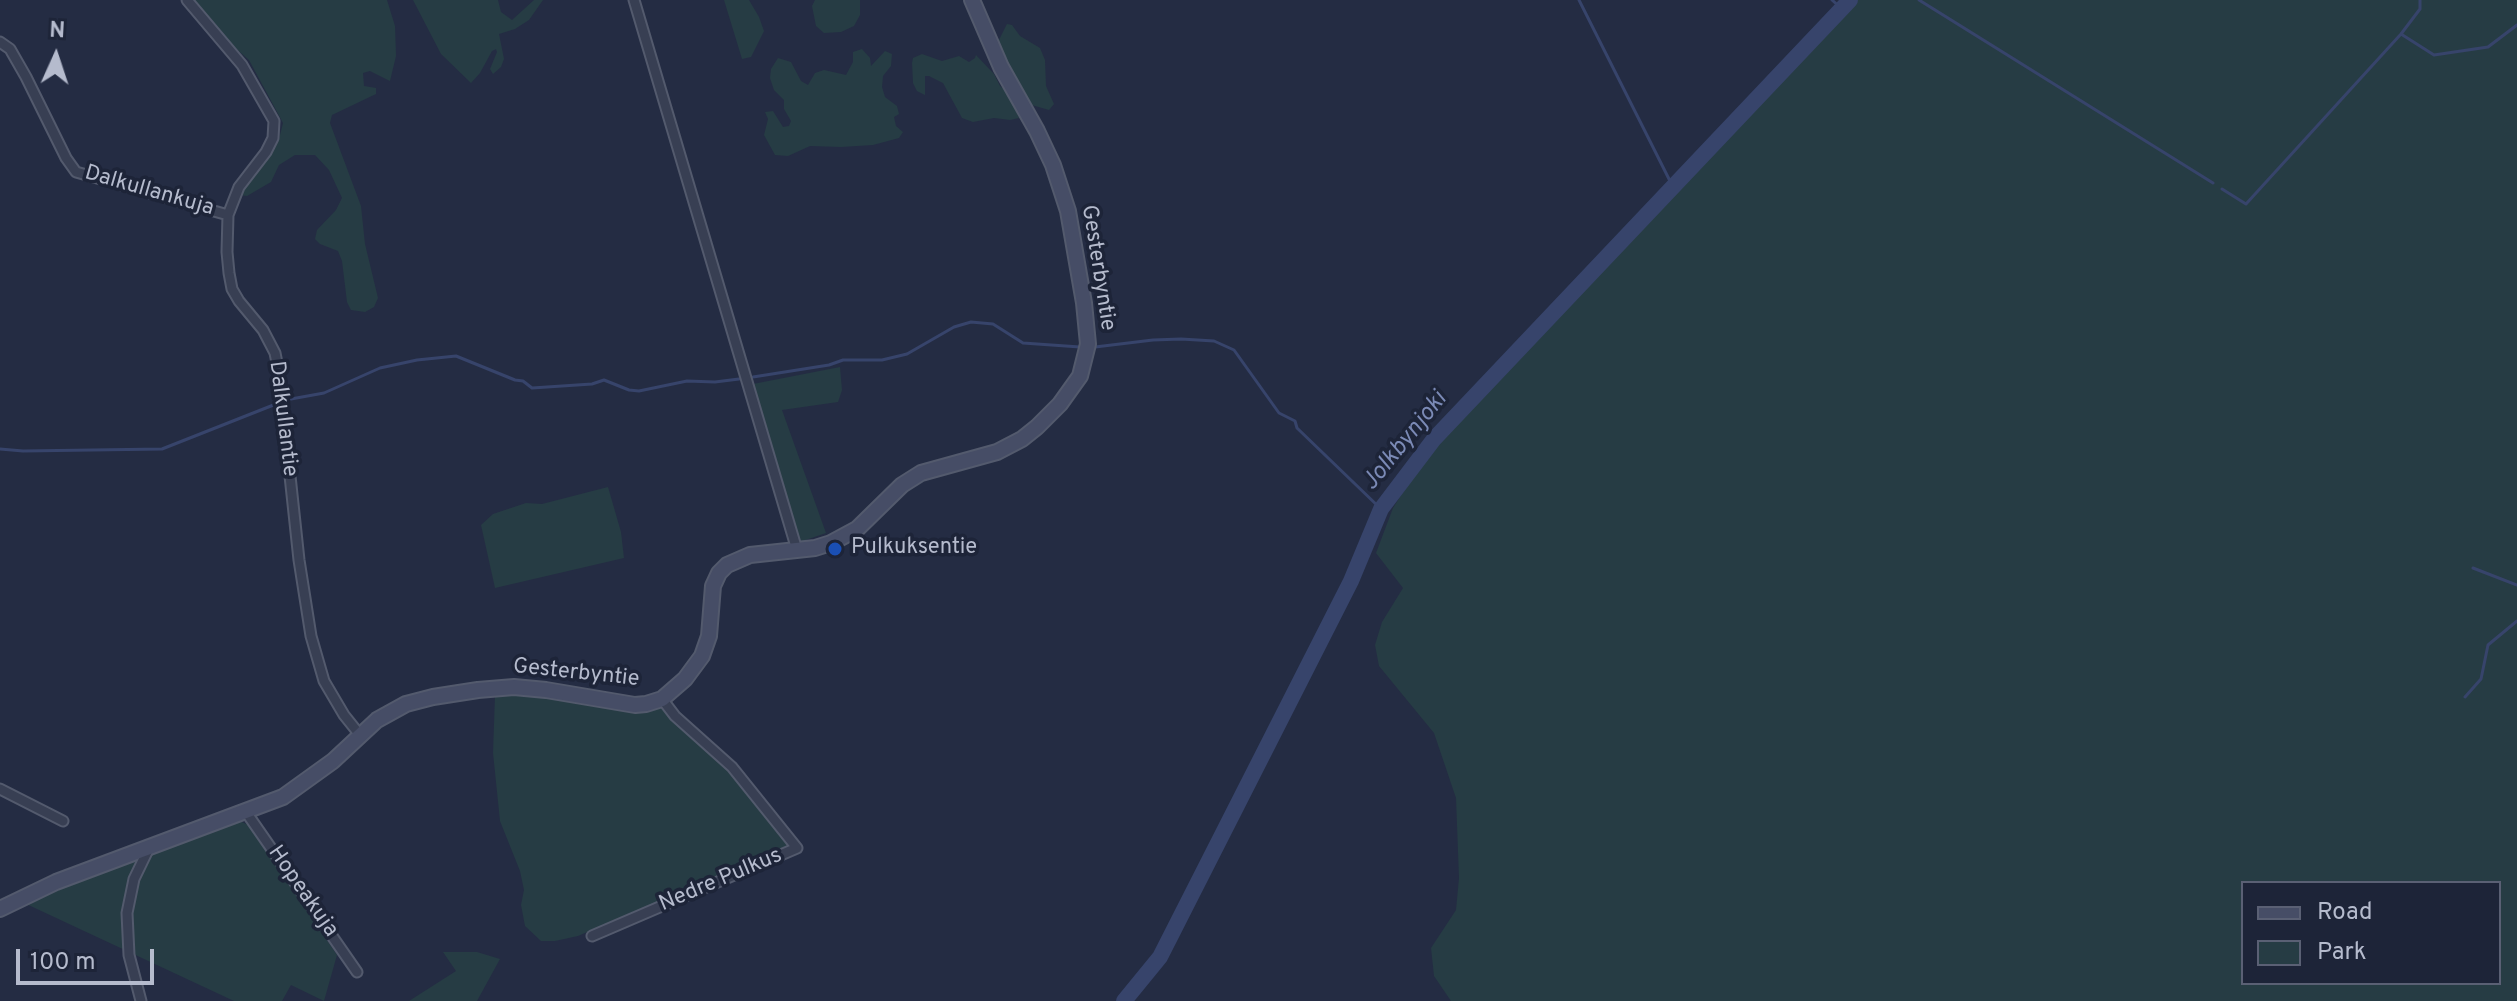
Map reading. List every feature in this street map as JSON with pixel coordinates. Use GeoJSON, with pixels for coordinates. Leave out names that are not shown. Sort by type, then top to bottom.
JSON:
{"type":"FeatureCollection","features":[{"type":"Feature","properties":{"kind":"street","name":"Dalkullantie"},"geometry":{"type":"LineString","coordinates":[[187,0],[242,65],[274,121],[273,138],[239,187],[228,215],[227,252],[232,289],[269,340],[279,373],[299,560],[316,660],[332,698],[360,735]]}},
{"type":"Feature","properties":{"kind":"street"},"geometry":{"type":"LineString","coordinates":[[634,0],[797,550]]}},
{"type":"Feature","properties":{"kind":"street","name":"Gesterbyntie"},"geometry":{"type":"LineString","coordinates":[[2,905],[283,797],[333,761],[389,712],[406,704],[433,697],[514,687],[635,705],[662,699],[685,679],[702,656],[709,636],[713,586],[727,565],[750,555],[831,543],[857,529],[902,485],[921,473],[997,452],[1037,427],[1060,404],[1080,376],[1088,344],[1087,324],[1074,243],[1061,189],[1042,142],[1001,67],[972,0]]}},
{"type":"Feature","properties":{"kind":"street","name":"Dalkullankuja"},"geometry":{"type":"LineString","coordinates":[[0,42],[10,49],[76,172],[228,215]]}},
{"type":"Feature","properties":{"kind":"street","name":"Nedre Pulkus"},"geometry":{"type":"LineString","coordinates":[[592,936],[797,848],[732,767],[675,716],[662,699]]}},
{"type":"Feature","properties":{"kind":"street"},"geometry":{"type":"LineString","coordinates":[[0,789],[63,821]]}},
{"type":"Feature","properties":{"kind":"street","name":"Hopeakuja"},"geometry":{"type":"LineString","coordinates":[[246,812],[357,972]]}},
{"type":"Feature","properties":{"kind":"street"},"geometry":{"type":"LineString","coordinates":[[141,1001],[129,955],[127,913],[134,879],[149,848]]}},
{"type":"Feature","properties":{"kind":"green space"},"geometry":{"type":"Polygon","coordinates":[[[193,0],[387,0],[395,26],[396,56],[390,81],[370,71],[363,73],[364,86],[376,88],[376,94],[332,115],[330,123],[361,206],[365,244],[378,298],[374,307],[365,312],[351,310],[338,251],[315,239],[317,230],[336,210],[342,198],[329,170],[315,155],[295,155],[279,165],[271,182],[247,196],[239,195],[279,139],[283,123],[249,60],[193,0]]]}},
{"type":"Feature","properties":{"kind":"green space"},"geometry":{"type":"Polygon","coordinates":[[[413,0],[498,0],[501,12],[512,20],[534,0],[543,0],[529,20],[499,34],[504,59],[501,67],[493,74],[490,69],[496,49],[471,83],[441,54],[413,0]]]}},
{"type":"Feature","properties":{"kind":"green space"},"geometry":{"type":"Polygon","coordinates":[[[724,0],[749,0],[759,17],[764,31],[751,57],[742,59],[724,0]]]}},
{"type":"Feature","properties":{"kind":"green space"},"geometry":{"type":"Polygon","coordinates":[[[815,0],[860,0],[860,15],[854,26],[841,32],[824,33],[816,26],[812,6],[815,0]]]}},
{"type":"Feature","properties":{"kind":"green space"},"geometry":{"type":"Polygon","coordinates":[[[1842,0],[2517,0],[2517,1001],[1451,1001],[1434,976],[1431,948],[1456,910],[1459,878],[1456,798],[1434,733],[1379,666],[1375,645],[1382,622],[1403,588],[1376,553],[1393,508],[1429,451],[1689,178],[1844,2],[1842,0]]]}},
{"type":"Feature","properties":{"kind":"green space"},"geometry":{"type":"Polygon","coordinates":[[[1007,24],[1040,48],[1045,60],[1046,86],[1054,104],[1049,110],[1028,104],[1003,62],[998,42],[1007,24]]]}},
{"type":"Feature","properties":{"kind":"green space"},"geometry":{"type":"Polygon","coordinates":[[[862,49],[870,58],[871,66],[885,51],[892,54],[891,66],[883,76],[882,87],[885,97],[897,106],[899,114],[894,117],[896,126],[903,132],[899,138],[873,145],[810,146],[788,156],[775,155],[764,135],[768,119],[765,112],[773,111],[783,127],[789,126],[791,121],[784,109],[784,100],[774,90],[770,78],[771,69],[778,58],[791,62],[801,81],[808,85],[815,73],[824,70],[846,75],[853,62],[853,52],[862,49]]]}},
{"type":"Feature","properties":{"kind":"green space"},"geometry":{"type":"Polygon","coordinates":[[[922,54],[942,61],[959,56],[969,62],[976,55],[1009,93],[1019,118],[973,122],[962,118],[943,83],[929,76],[925,76],[925,95],[917,91],[913,83],[912,63],[913,58],[922,54]]]}},
{"type":"Feature","properties":{"kind":"green space"},"geometry":{"type":"Polygon","coordinates":[[[840,367],[842,390],[838,402],[782,410],[826,533],[797,543],[753,384],[840,367]]]}},
{"type":"Feature","properties":{"kind":"green space"},"geometry":{"type":"Polygon","coordinates":[[[608,487],[621,532],[624,558],[495,588],[481,525],[493,514],[526,503],[542,504],[608,487]]]}},
{"type":"Feature","properties":{"kind":"green space"},"geometry":{"type":"Polygon","coordinates":[[[495,695],[554,697],[621,709],[661,707],[723,764],[789,845],[578,936],[541,941],[525,926],[520,871],[500,821],[493,753],[495,695]]]}},
{"type":"Feature","properties":{"kind":"green space"},"geometry":{"type":"Polygon","coordinates":[[[237,820],[251,826],[337,955],[324,1001],[291,985],[282,1001],[234,1001],[22,902],[237,820]]]}},
{"type":"Feature","properties":{"kind":"green space"},"geometry":{"type":"Polygon","coordinates":[[[443,952],[477,952],[500,959],[477,1001],[409,1001],[456,971],[443,952]]]}},
{"type":"Feature","properties":{"kind":"waterway"},"geometry":{"type":"LineString","coordinates":[[1579,0],[1673,187]]}},
{"type":"Feature","properties":{"kind":"waterway"},"geometry":{"type":"LineString","coordinates":[[1832,0],[1842,9]]}},
{"type":"Feature","properties":{"kind":"waterway","name":"Jolkbynjoki"},"geometry":{"type":"LineString","coordinates":[[1124,1001],[1160,957],[1351,581],[1381,509],[1434,439],[1850,0]]}},
{"type":"Feature","properties":{"kind":"waterway"},"geometry":{"type":"LineString","coordinates":[[1919,0],[2213,183]]}},
{"type":"Feature","properties":{"kind":"waterway"},"geometry":{"type":"LineString","coordinates":[[2222,189],[2246,204],[2401,34],[2420,9],[2420,0]]}},
{"type":"Feature","properties":{"kind":"waterway"},"geometry":{"type":"LineString","coordinates":[[2401,34],[2434,55],[2488,47],[2517,25]]}},
{"type":"Feature","properties":{"kind":"waterway"},"geometry":{"type":"LineString","coordinates":[[753,377],[843,360],[882,360],[907,354],[954,327],[971,322],[993,324],[1023,343],[1080,347]]}},
{"type":"Feature","properties":{"kind":"waterway"},"geometry":{"type":"LineString","coordinates":[[1095,347],[1181,339],[1214,341],[1234,350],[1279,413],[1295,421],[1297,428],[1381,509]]}},
{"type":"Feature","properties":{"kind":"waterway"},"geometry":{"type":"LineString","coordinates":[[291,399],[324,393],[380,368],[456,356],[523,381],[532,388],[592,384],[604,380],[639,391],[687,381],[739,379]]}},
{"type":"Feature","properties":{"kind":"waterway"},"geometry":{"type":"LineString","coordinates":[[0,449],[162,449],[276,404]]}},
{"type":"Feature","properties":{"kind":"waterway"},"geometry":{"type":"LineString","coordinates":[[2473,568],[2517,585]]}},
{"type":"Feature","properties":{"kind":"waterway"},"geometry":{"type":"LineString","coordinates":[[2465,697],[2481,679],[2488,645],[2517,621]]}},
{"type":"Feature","properties":{"kind":"place","name":"Pulkuksentie"},"geometry":{"type":"Point","coordinates":[835,549]}}]}
